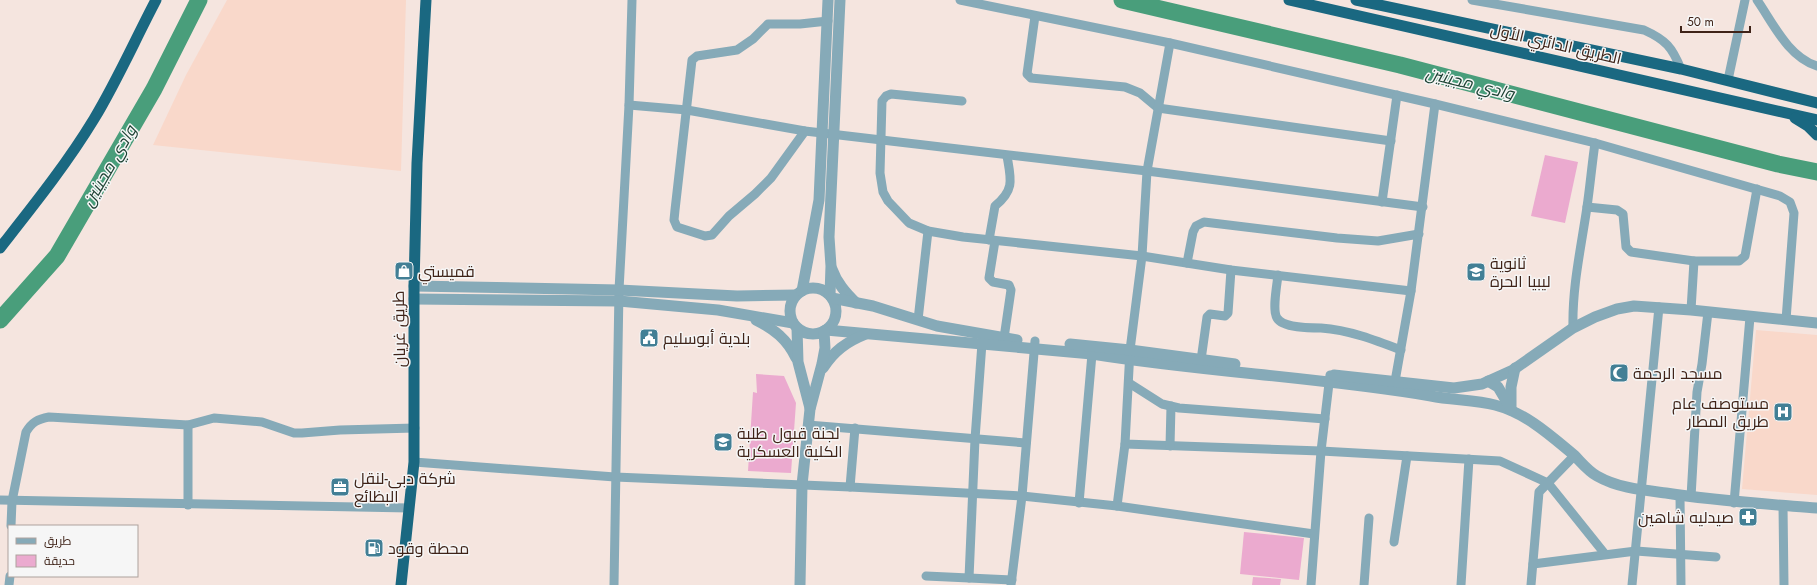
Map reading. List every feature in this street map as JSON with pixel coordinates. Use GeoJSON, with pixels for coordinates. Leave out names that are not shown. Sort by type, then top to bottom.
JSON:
{"type":"FeatureCollection","features":[{"type":"Feature","properties":{"kind":"highway"},"geometry":{"type":"LineString","coordinates":[[0,248],[44,193],[86,132],[121,72],[156,0]]}},
{"type":"Feature","properties":{"kind":"highway","name":"طريق غريان"},"geometry":{"type":"LineString","coordinates":[[401,585],[414,462],[414,286],[417,163],[426,0]]}},
{"type":"Feature","properties":{"kind":"highway","name":"الطريق الدائري الأول"},"geometry":{"type":"LineString","coordinates":[[1289,0],[1817,120]]}},
{"type":"Feature","properties":{"kind":"highway","name":"الطريق الدائري الأول"},"geometry":{"type":"LineString","coordinates":[[1356,0],[1681,69],[1817,103]]}},
{"type":"Feature","properties":{"kind":"highway"},"geometry":{"type":"LineString","coordinates":[[1790,97],[1817,96]]}},
{"type":"Feature","properties":{"kind":"highway"},"geometry":{"type":"LineString","coordinates":[[1784,112],[1808,126],[1817,134]]}},
{"type":"Feature","properties":{"kind":"street"},"geometry":{"type":"LineString","coordinates":[[614,585],[619,296],[629,106],[632,0]]}},
{"type":"Feature","properties":{"kind":"street"},"geometry":{"type":"LineString","coordinates":[[825,330],[831,325],[836,312],[831,297],[828,134],[828,0]]}},
{"type":"Feature","properties":{"kind":"street"},"geometry":{"type":"LineString","coordinates":[[810,409],[798,362],[795,325],[790,309],[792,302],[799,293],[818,200],[828,134],[840,0]]}},
{"type":"Feature","properties":{"kind":"street"},"geometry":{"type":"LineString","coordinates":[[960,0],[1170,44],[1436,104],[1595,143],[1780,196],[1790,202],[1794,213],[1786,320]]}},
{"type":"Feature","properties":{"kind":"street"},"geometry":{"type":"LineString","coordinates":[[1472,0],[1644,30],[1655,35],[1674,51],[1681,69]]}},
{"type":"Feature","properties":{"kind":"street"},"geometry":{"type":"LineString","coordinates":[[1728,80],[1745,0]]}},
{"type":"Feature","properties":{"kind":"street"},"geometry":{"type":"LineString","coordinates":[[1757,0],[1781,37],[1800,56],[1817,66]]}},
{"type":"Feature","properties":{"kind":"street"},"geometry":{"type":"LineString","coordinates":[[1034,16],[1028,76],[1126,87],[1140,93],[1158,108],[1391,141]]}},
{"type":"Feature","properties":{"kind":"street"},"geometry":{"type":"LineString","coordinates":[[805,131],[771,178],[729,216],[712,235],[705,236],[677,227],[674,220],[692,60],[697,56],[736,50],[753,39],[768,24],[800,24],[828,21]]}},
{"type":"Feature","properties":{"kind":"street"},"geometry":{"type":"LineString","coordinates":[[1117,506],[1125,444],[1130,355],[1142,256],[1147,171],[1170,44]]}},
{"type":"Feature","properties":{"kind":"street"},"geometry":{"type":"LineString","coordinates":[[962,101],[891,94],[886,96],[882,101],[880,174],[883,192],[888,201],[909,223],[928,231],[992,240],[1142,256],[1231,270],[1412,291]]}},
{"type":"Feature","properties":{"kind":"street"},"geometry":{"type":"LineString","coordinates":[[1382,202],[1397,95]]}},
{"type":"Feature","properties":{"kind":"street"},"geometry":{"type":"LineString","coordinates":[[1395,385],[1412,291],[1436,104]]}},
{"type":"Feature","properties":{"kind":"street"},"geometry":{"type":"LineString","coordinates":[[629,106],[687,110],[805,131],[1008,156],[1147,171],[1423,207]]}},
{"type":"Feature","properties":{"kind":"street"},"geometry":{"type":"LineString","coordinates":[[1573,328],[1573,303],[1576,269],[1587,207],[1595,143]]}},
{"type":"Feature","properties":{"kind":"street"},"geometry":{"type":"LineString","coordinates":[[1004,338],[1011,298],[1011,287],[1009,285],[993,282],[989,278],[995,206],[1005,199],[1011,178],[1008,156]]}},
{"type":"Feature","properties":{"kind":"street"},"geometry":{"type":"LineString","coordinates":[[1587,207],[1617,210],[1623,214],[1626,247],[1631,252],[1694,260],[1739,261],[1744,258],[1757,190]]}},
{"type":"Feature","properties":{"kind":"street"},"geometry":{"type":"LineString","coordinates":[[1187,263],[1193,232],[1196,226],[1204,222],[1337,238],[1378,241],[1419,234]]}},
{"type":"Feature","properties":{"kind":"street"},"geometry":{"type":"LineString","coordinates":[[918,320],[928,231]]}},
{"type":"Feature","properties":{"kind":"street"},"geometry":{"type":"LineString","coordinates":[[1691,310],[1694,260]]}},
{"type":"Feature","properties":{"kind":"street"},"geometry":{"type":"LineString","coordinates":[[831,266],[836,279],[843,290],[857,303]]}},
{"type":"Feature","properties":{"kind":"street"},"geometry":{"type":"LineString","coordinates":[[1201,360],[1207,317],[1210,314],[1225,316],[1228,313],[1231,270]]}},
{"type":"Feature","properties":{"kind":"street"},"geometry":{"type":"LineString","coordinates":[[1278,275],[1275,308],[1276,317],[1282,323],[1300,327],[1335,329],[1366,337],[1401,350]]}},
{"type":"Feature","properties":{"kind":"street"},"geometry":{"type":"LineString","coordinates":[[414,286],[619,296],[748,315],[795,325],[810,334],[825,330],[982,343],[1035,345],[1395,385],[1454,388],[1467,387],[1488,381],[1515,368],[1573,328],[1595,317],[1617,309],[1634,306],[1691,310],[1817,324]]}},
{"type":"Feature","properties":{"kind":"street"},"geometry":{"type":"LineString","coordinates":[[414,299],[722,296],[799,293],[816,288],[824,290],[831,297],[873,306],[937,326],[1035,345],[1092,354],[1201,360],[1329,378]]}},
{"type":"Feature","properties":{"kind":"street"},"geometry":{"type":"LineString","coordinates":[[1632,585],[1659,307]]}},
{"type":"Feature","properties":{"kind":"street"},"geometry":{"type":"LineString","coordinates":[[1681,585],[1681,554],[1686,496],[1708,312]]}},
{"type":"Feature","properties":{"kind":"street"},"geometry":{"type":"LineString","coordinates":[[748,315],[781,335],[792,350],[798,362]]}},
{"type":"Feature","properties":{"kind":"street"},"geometry":{"type":"LineString","coordinates":[[1734,502],[1750,317]]}},
{"type":"Feature","properties":{"kind":"street"},"geometry":{"type":"LineString","coordinates":[[800,585],[802,485],[810,409],[825,348],[825,330]]}},
{"type":"Feature","properties":{"kind":"street"},"geometry":{"type":"LineString","coordinates":[[819,374],[837,350],[849,341],[868,333]]}},
{"type":"Feature","properties":{"kind":"street"},"geometry":{"type":"LineString","coordinates":[[969,578],[975,439],[982,343]]}},
{"type":"Feature","properties":{"kind":"street"},"geometry":{"type":"LineString","coordinates":[[926,576],[969,578],[1012,583],[1022,496],[1035,345]]}},
{"type":"Feature","properties":{"kind":"street"},"geometry":{"type":"LineString","coordinates":[[1079,503],[1092,354]]}},
{"type":"Feature","properties":{"kind":"street"},"geometry":{"type":"LineString","coordinates":[[1511,410],[1515,368]]}},
{"type":"Feature","properties":{"kind":"street"},"geometry":{"type":"LineString","coordinates":[[1311,585],[1321,451],[1329,378]]}},
{"type":"Feature","properties":{"kind":"street"},"geometry":{"type":"LineString","coordinates":[[1488,381],[1498,387],[1511,410]]}},
{"type":"Feature","properties":{"kind":"street"},"geometry":{"type":"LineString","coordinates":[[1129,383],[1162,404],[1171,406],[1325,419]]}},
{"type":"Feature","properties":{"kind":"street"},"geometry":{"type":"LineString","coordinates":[[1395,385],[1456,400],[1493,404],[1529,418],[1595,475],[1618,485],[1642,490],[1734,502],[1817,508]]}},
{"type":"Feature","properties":{"kind":"street"},"geometry":{"type":"LineString","coordinates":[[1170,446],[1171,406]]}},
{"type":"Feature","properties":{"kind":"street"},"geometry":{"type":"LineString","coordinates":[[11,525],[12,501],[26,432],[32,424],[39,419],[49,417],[188,424],[214,418],[262,422],[294,433],[415,428]]}},
{"type":"Feature","properties":{"kind":"street"},"geometry":{"type":"LineString","coordinates":[[188,424],[188,505]]}},
{"type":"Feature","properties":{"kind":"street"},"geometry":{"type":"LineString","coordinates":[[808,425],[1026,443]]}},
{"type":"Feature","properties":{"kind":"street"},"geometry":{"type":"LineString","coordinates":[[850,487],[856,428]]}},
{"type":"Feature","properties":{"kind":"street"},"geometry":{"type":"LineString","coordinates":[[1125,444],[1321,451],[1500,461],[1548,483],[1605,554]]}},
{"type":"Feature","properties":{"kind":"street"},"geometry":{"type":"LineString","coordinates":[[1394,542],[1407,456]]}},
{"type":"Feature","properties":{"kind":"street"},"geometry":{"type":"LineString","coordinates":[[1531,585],[1539,492],[1574,456]]}},
{"type":"Feature","properties":{"kind":"street"},"geometry":{"type":"LineString","coordinates":[[1461,585],[1469,459]]}},
{"type":"Feature","properties":{"kind":"street"},"geometry":{"type":"LineString","coordinates":[[414,462],[615,477],[1022,496],[1117,506],[1314,534]]}},
{"type":"Feature","properties":{"kind":"street"},"geometry":{"type":"LineString","coordinates":[[0,500],[188,505],[409,508]]}},
{"type":"Feature","properties":{"kind":"street"},"geometry":{"type":"LineString","coordinates":[[1783,506],[1784,585]]}},
{"type":"Feature","properties":{"kind":"street"},"geometry":{"type":"LineString","coordinates":[[1364,585],[1369,518]]}},
{"type":"Feature","properties":{"kind":"street"},"geometry":{"type":"LineString","coordinates":[[1533,564],[1636,551],[1716,557]]}},
{"type":"Feature","properties":{"kind":"shaded area"},"geometry":{"type":"Polygon","coordinates":[[[227,0],[406,0],[401,171],[153,145],[186,75],[227,0]]]}},
{"type":"Feature","properties":{"kind":"shaded area","name":"مستوصف عام طريق المطار"},"geometry":{"type":"Polygon","coordinates":[[[1756,330],[1817,335],[1817,495],[1742,489],[1756,330]]]}},
{"type":"Feature","properties":{"kind":"green space"},"geometry":{"type":"Polygon","coordinates":[[[1545,155],[1578,162],[1565,223],[1531,216],[1545,155]]]}},
{"type":"Feature","properties":{"kind":"green space"},"geometry":{"type":"Polygon","coordinates":[[[756,374],[784,376],[796,403],[791,473],[748,471],[753,392],[757,393],[756,374]]]}},
{"type":"Feature","properties":{"kind":"green space"},"geometry":{"type":"Polygon","coordinates":[[[1244,532],[1304,538],[1299,580],[1240,574],[1244,532]]]}},
{"type":"Feature","properties":{"kind":"green space"},"geometry":{"type":"Polygon","coordinates":[[[1253,577],[1281,579],[1280,585],[1252,585],[1253,577]]]}},
{"type":"Feature","properties":{"kind":"waterway","name":"وادي مجينين"},"geometry":{"type":"LineString","coordinates":[[0,320],[57,256],[154,89],[199,0]]}},
{"type":"Feature","properties":{"kind":"waterway","name":"وادي مجينين"},"geometry":{"type":"LineString","coordinates":[[1122,0],[1400,65],[1778,164],[1817,172]]}},
{"type":"Feature","properties":{"kind":"place","name":"قميستي"},"geometry":{"type":"Point","coordinates":[404,271]}},
{"type":"Feature","properties":{"kind":"place","name":"ثانوية ليبيا الحرة"},"geometry":{"type":"Point","coordinates":[1476,272]}},
{"type":"Feature","properties":{"kind":"place","name":"بلدية أبوسليم"},"geometry":{"type":"Point","coordinates":[649,338]}},
{"type":"Feature","properties":{"kind":"place","name":"مسجد الرحمة"},"geometry":{"type":"Point","coordinates":[1619,373]}},
{"type":"Feature","properties":{"kind":"place","name":"مستوصف عام طريق المطار"},"geometry":{"type":"Point","coordinates":[1783,412]}},
{"type":"Feature","properties":{"kind":"place","name":"لجنة قبول طلبة الكلية العسكرية"},"geometry":{"type":"Point","coordinates":[723,442]}},
{"type":"Feature","properties":{"kind":"place","name":"شركة دبي-لنقل البظائع"},"geometry":{"type":"Point","coordinates":[340,487]}},
{"type":"Feature","properties":{"kind":"place","name":"صيدليه شاهين"},"geometry":{"type":"Point","coordinates":[1748,517]}},
{"type":"Feature","properties":{"kind":"place","name":"محطة وقود"},"geometry":{"type":"Point","coordinates":[374,548]}}]}
